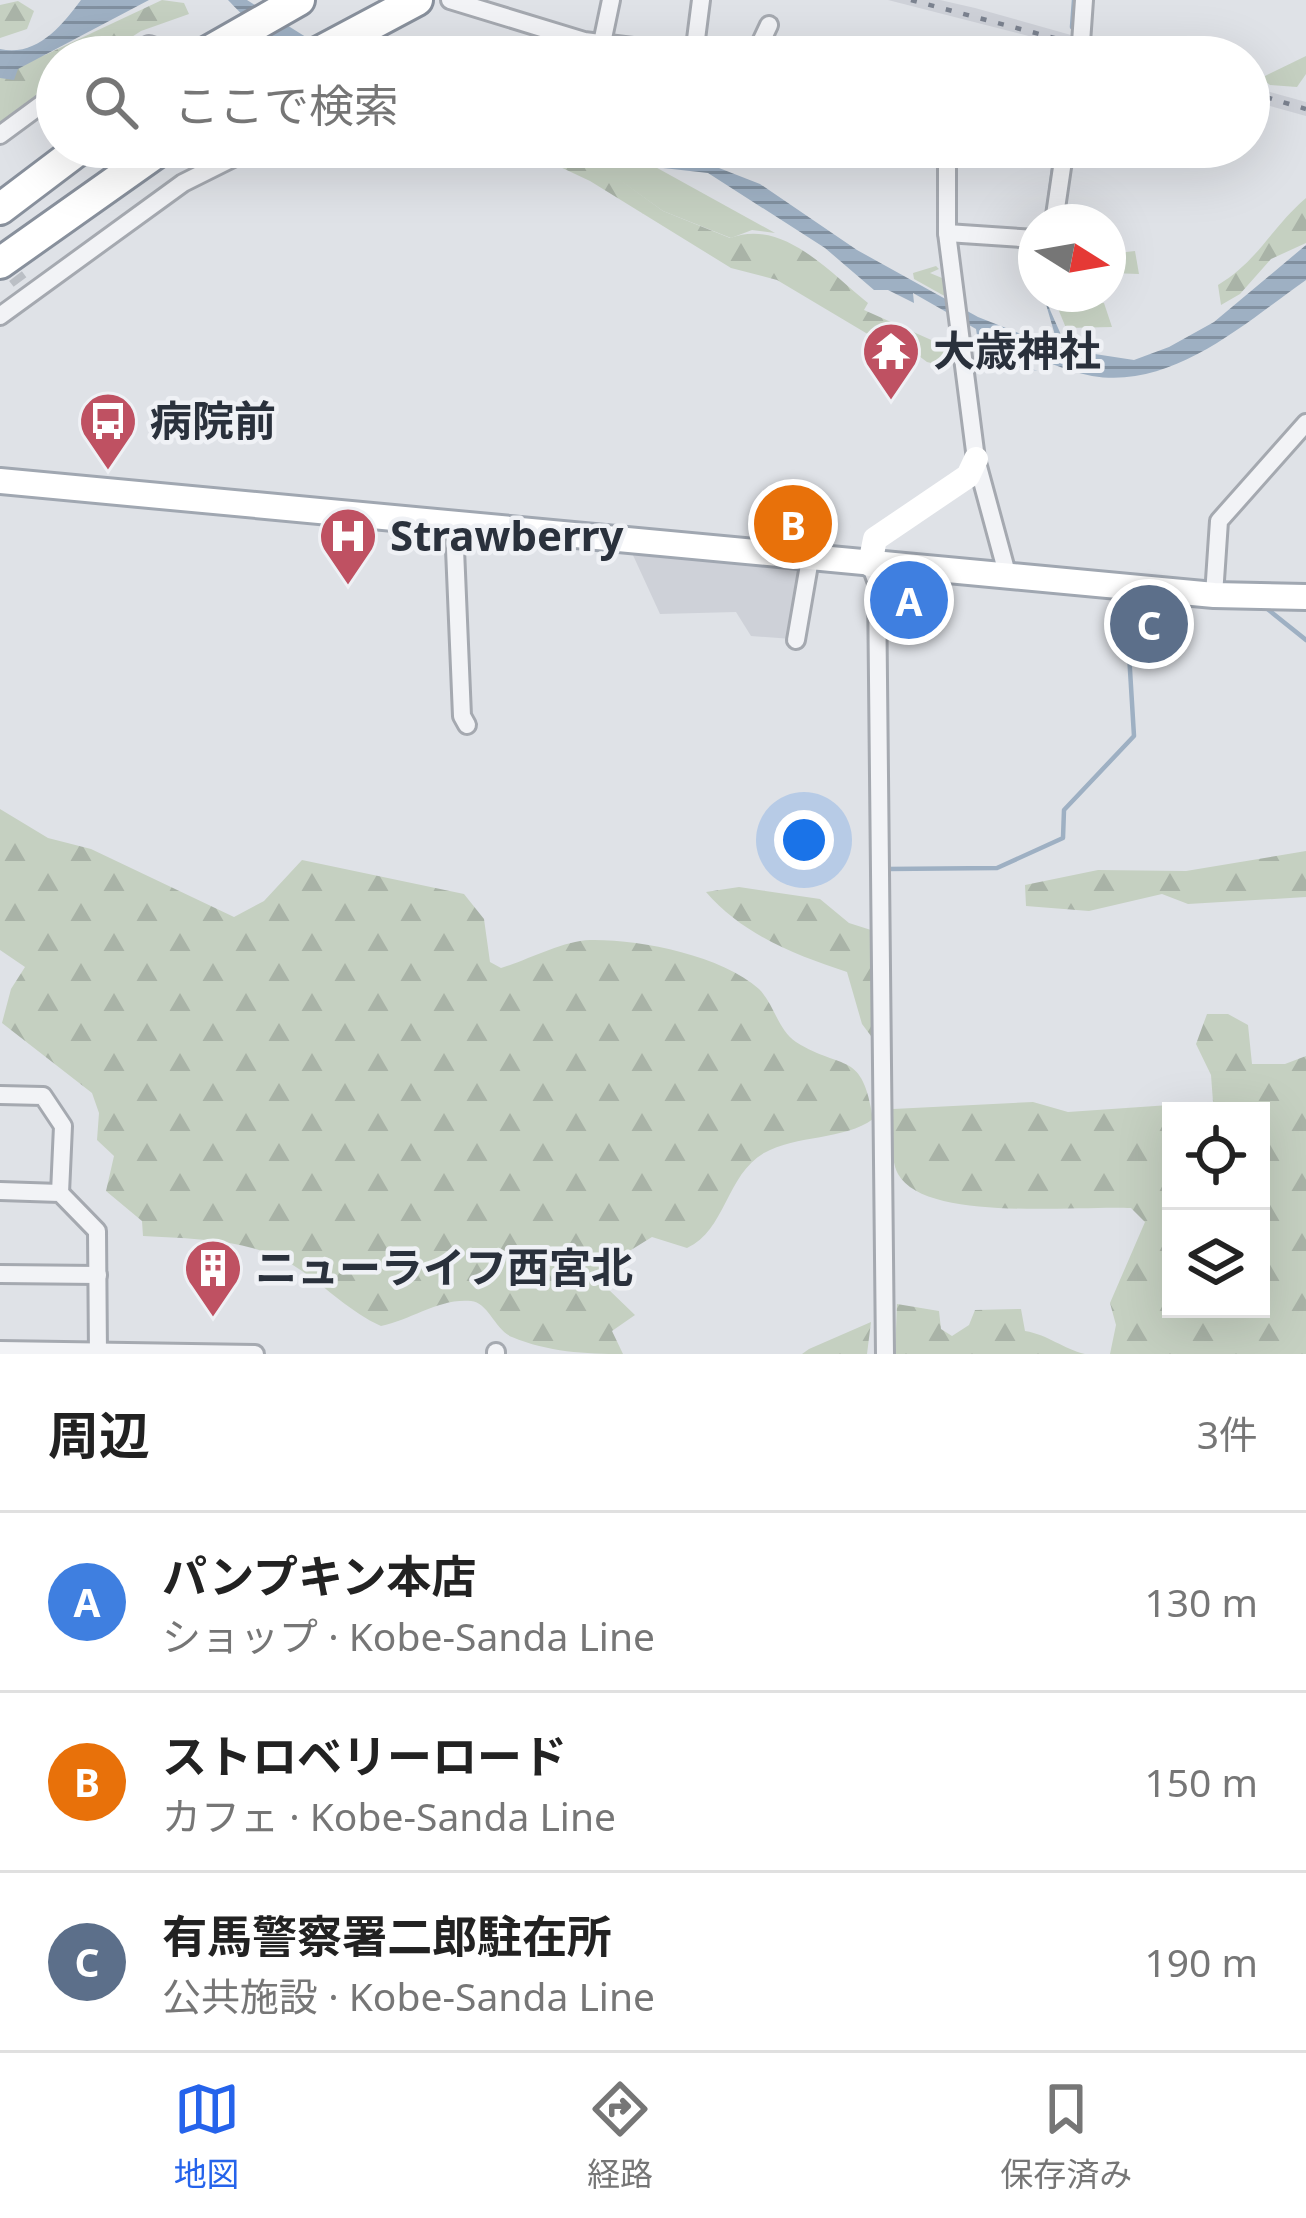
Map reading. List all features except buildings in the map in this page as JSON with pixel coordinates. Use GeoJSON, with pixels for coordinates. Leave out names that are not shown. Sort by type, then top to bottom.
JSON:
{"type":"FeatureCollection","features":[{"type":"Feature","properties":{"kind":"highway"},"geometry":{"type":"LineString","coordinates":[[234,36],[299,0]]}},
{"type":"Feature","properties":{"kind":"highway"},"geometry":{"type":"LineString","coordinates":[[241,36],[318,0]]}},
{"type":"Feature","properties":{"kind":"highway"},"geometry":{"type":"LineString","coordinates":[[320,36],[384,0]]}},
{"type":"Feature","properties":{"kind":"highway"},"geometry":{"type":"LineString","coordinates":[[349,36],[417,0]]}},
{"type":"Feature","properties":{"kind":"highway"},"geometry":{"type":"LineString","coordinates":[[0,188],[36,162]]}},
{"type":"Feature","properties":{"kind":"highway"},"geometry":{"type":"LineString","coordinates":[[0,209],[54,168]]}},
{"type":"Feature","properties":{"kind":"highway"},"geometry":{"type":"LineString","coordinates":[[0,251],[114,168]]}},
{"type":"Feature","properties":{"kind":"highway"},"geometry":{"type":"LineString","coordinates":[[16,279],[140,168]]}},
{"type":"Feature","properties":{"kind":"main road"},"geometry":{"type":"LineString","coordinates":[[870,564],[874,539],[968,476],[976,459]]}},
{"type":"Feature","properties":{"kind":"main road"},"geometry":{"type":"LineString","coordinates":[[0,481],[1214,596],[1306,597]]}},
{"type":"Feature","properties":{"kind":"street"},"geometry":{"type":"LineString","coordinates":[[450,0],[563,36]]}},
{"type":"Feature","properties":{"kind":"street"},"geometry":{"type":"LineString","coordinates":[[604,36],[611,0]]}},
{"type":"Feature","properties":{"kind":"street"},"geometry":{"type":"LineString","coordinates":[[1081,36],[1084,0]]}},
{"type":"Feature","properties":{"kind":"street"},"geometry":{"type":"LineString","coordinates":[[764,36],[769,25]]}},
{"type":"Feature","properties":{"kind":"street"},"geometry":{"type":"LineString","coordinates":[[0,135],[36,108]]}},
{"type":"Feature","properties":{"kind":"street"},"geometry":{"type":"LineString","coordinates":[[0,316],[16,279],[213,168]]}},
{"type":"Feature","properties":{"kind":"street"},"geometry":{"type":"LineString","coordinates":[[947,168],[946,233],[976,459],[1008,577]]}},
{"type":"Feature","properties":{"kind":"street"},"geometry":{"type":"LineString","coordinates":[[1057,204],[1062,168]]}},
{"type":"Feature","properties":{"kind":"street"},"geometry":{"type":"LineString","coordinates":[[946,233],[1018,238]]}},
{"type":"Feature","properties":{"kind":"street"},"geometry":{"type":"LineString","coordinates":[[1214,596],[1219,521],[1306,423]]}},
{"type":"Feature","properties":{"kind":"street"},"geometry":{"type":"LineString","coordinates":[[454,525],[462,716],[467,724]]}},
{"type":"Feature","properties":{"kind":"street"},"geometry":{"type":"LineString","coordinates":[[796,640],[811,559]]}},
{"type":"Feature","properties":{"kind":"street"},"geometry":{"type":"LineString","coordinates":[[870,564],[877,583],[886,1354]]}},
{"type":"Feature","properties":{"kind":"street"},"geometry":{"type":"LineString","coordinates":[[0,1095],[43,1096],[63,1126],[59,1193]]}},
{"type":"Feature","properties":{"kind":"street"},"geometry":{"type":"LineString","coordinates":[[0,1191],[59,1193],[97,1231],[98,1353]]}},
{"type":"Feature","properties":{"kind":"street"},"geometry":{"type":"LineString","coordinates":[[0,1274],[98,1276]]}},
{"type":"Feature","properties":{"kind":"street"},"geometry":{"type":"LineString","coordinates":[[0,1350],[255,1354]]}},
{"type":"Feature","properties":{"kind":"shaded area"},"geometry":{"type":"Polygon","coordinates":[[[888,0],[940,0],[1074,36],[1029,36],[888,0]]]}},
{"type":"Feature","properties":{"kind":"shaded area"},"geometry":{"type":"Polygon","coordinates":[[[1270,92],[1306,102],[1306,116],[1270,106],[1270,92]]]}},
{"type":"Feature","properties":{"kind":"shaded area"},"geometry":{"type":"Polygon","coordinates":[[[632,553],[800,570],[792,639],[751,636],[736,612],[660,614],[632,553]]]}},
{"type":"Feature","properties":{"kind":"green space"},"geometry":{"type":"Polygon","coordinates":[[[162,0],[184,3],[189,14],[133,36],[85,36],[162,0]]]}},
{"type":"Feature","properties":{"kind":"green space"},"geometry":{"type":"Polygon","coordinates":[[[18,1],[34,11],[27,29],[0,38],[0,5],[18,1]]]}},
{"type":"Feature","properties":{"kind":"green space"},"geometry":{"type":"Polygon","coordinates":[[[1306,56],[1306,74],[1297,87],[1270,85],[1270,74],[1306,56]]]}},
{"type":"Feature","properties":{"kind":"green space"},"geometry":{"type":"Polygon","coordinates":[[[36,57],[36,102],[0,128],[0,64],[36,57]]]}},
{"type":"Feature","properties":{"kind":"green space"},"geometry":{"type":"Polygon","coordinates":[[[562,168],[629,168],[619,179],[663,211],[730,238],[768,235],[787,242],[868,303],[864,310],[956,351],[947,367],[927,362],[903,344],[876,339],[777,280],[731,268],[562,168]]]}},
{"type":"Feature","properties":{"kind":"green space"},"geometry":{"type":"Polygon","coordinates":[[[625,168],[657,168],[775,233],[752,230],[731,238],[663,211],[618,179],[625,168]]]}},
{"type":"Feature","properties":{"kind":"green space"},"geometry":{"type":"Polygon","coordinates":[[[1306,198],[1306,243],[1271,259],[1240,294],[1221,305],[1218,285],[1244,265],[1306,198]]]}},
{"type":"Feature","properties":{"kind":"green space"},"geometry":{"type":"Polygon","coordinates":[[[1135,251],[1139,274],[1126,274],[1126,252],[1135,251]]]}},
{"type":"Feature","properties":{"kind":"green space"},"geometry":{"type":"Polygon","coordinates":[[[939,269],[930,273],[942,278],[945,273],[948,298],[914,279],[913,273],[939,269]]]}},
{"type":"Feature","properties":{"kind":"green space"},"geometry":{"type":"Polygon","coordinates":[[[1059,312],[1107,312],[1112,327],[1066,328],[1059,312]]]}},
{"type":"Feature","properties":{"kind":"green space"},"geometry":{"type":"Polygon","coordinates":[[[0,809],[48,838],[91,849],[234,917],[264,901],[302,860],[464,894],[484,919],[490,962],[501,968],[590,940],[632,942],[702,958],[759,989],[796,1042],[856,1072],[869,1097],[873,1119],[849,1131],[764,1153],[741,1175],[710,1229],[687,1248],[652,1237],[610,1263],[607,1288],[635,1315],[612,1331],[623,1354],[567,1351],[526,1342],[506,1333],[482,1306],[471,1301],[448,1303],[381,1326],[293,1265],[264,1251],[213,1241],[143,1236],[142,1221],[106,1191],[114,1156],[97,1140],[99,1113],[92,1093],[2,1023],[11,989],[25,967],[0,950],[0,809]]]}},
{"type":"Feature","properties":{"kind":"green space"},"geometry":{"type":"Polygon","coordinates":[[[1306,851],[1306,897],[1188,904],[1162,894],[1089,911],[1026,906],[1025,885],[1098,870],[1186,871],[1306,851]]]}},
{"type":"Feature","properties":{"kind":"green space"},"geometry":{"type":"Polygon","coordinates":[[[739,887],[820,899],[849,923],[871,930],[874,1040],[862,1024],[847,972],[770,941],[736,920],[706,892],[739,887]]]}},
{"type":"Feature","properties":{"kind":"green space"},"geometry":{"type":"Polygon","coordinates":[[[1207,1014],[1228,1014],[1248,1025],[1252,1064],[1285,1064],[1306,1056],[1306,1354],[1110,1354],[1116,1325],[1110,1303],[1145,1222],[1131,1208],[970,1206],[914,1189],[895,1167],[893,1109],[1033,1102],[1068,1112],[1162,1106],[1162,1318],[1270,1318],[1270,1102],[1213,1102],[1211,1075],[1196,1044],[1207,1014]]]}},
{"type":"Feature","properties":{"kind":"green space"},"geometry":{"type":"Polygon","coordinates":[[[897,1304],[939,1311],[941,1329],[952,1336],[969,1325],[975,1310],[1021,1309],[1025,1331],[1085,1354],[895,1354],[897,1304]]]}},
{"type":"Feature","properties":{"kind":"green space"},"geometry":{"type":"Polygon","coordinates":[[[871,1322],[867,1354],[802,1354],[809,1349],[871,1322]]]}},
{"type":"Feature","properties":{"kind":"water"},"geometry":{"type":"Polygon","coordinates":[[[81,0],[149,0],[81,36],[47,36],[81,0]]]}},
{"type":"Feature","properties":{"kind":"water"},"geometry":{"type":"Polygon","coordinates":[[[228,0],[247,0],[304,36],[272,36],[228,0]]]}},
{"type":"Feature","properties":{"kind":"water"},"geometry":{"type":"Polygon","coordinates":[[[36,44],[36,60],[18,69],[14,80],[0,78],[0,49],[36,44]]]}},
{"type":"Feature","properties":{"kind":"water"},"geometry":{"type":"Polygon","coordinates":[[[663,168],[719,168],[760,184],[857,250],[978,317],[1059,349],[1048,312],[1062,337],[1062,349],[1134,360],[1214,322],[1306,245],[1306,280],[1207,349],[1151,373],[1122,378],[1063,368],[980,334],[981,345],[993,357],[1038,371],[981,360],[976,329],[913,293],[914,303],[888,290],[874,290],[825,248],[708,173],[663,168]]]}},
{"type":"Feature","properties":{"kind":"waterway"},"geometry":{"type":"LineString","coordinates":[[1072,27],[1074,0]]}},
{"type":"Feature","properties":{"kind":"waterway"},"geometry":{"type":"LineString","coordinates":[[1048,204],[1053,168]]}},
{"type":"Feature","properties":{"kind":"waterway"},"geometry":{"type":"LineString","coordinates":[[887,869],[997,868],[1063,838],[1064,810],[1134,736],[1126,604],[1146,599]]}},
{"type":"Feature","properties":{"kind":"waterway"},"geometry":{"type":"LineString","coordinates":[[1265,607],[1306,640]]}},
{"type":"Feature","properties":{"kind":"tunnel"},"geometry":{"type":"LineString","coordinates":[[1,257],[20,282]]}},
{"type":"Feature","properties":{"kind":"railway"},"geometry":{"type":"LineString","coordinates":[[911,0],[1047,36]]}},
{"type":"Feature","properties":{"kind":"railway"},"geometry":{"type":"LineString","coordinates":[[1270,98],[1306,109]]}},
{"type":"Feature","properties":{"kind":"place","name":"大歳神社"},"geometry":{"type":"Point","coordinates":[891,402]}},
{"type":"Feature","properties":{"kind":"place","name":"病院前"},"geometry":{"type":"Point","coordinates":[108,472]}},
{"type":"Feature","properties":{"kind":"place","name":"ストロベリーロード"},"geometry":{"type":"Point","coordinates":[793,524]}},
{"type":"Feature","properties":{"kind":"place","name":"Strawberry"},"geometry":{"type":"Point","coordinates":[348,587]}},
{"type":"Feature","properties":{"kind":"place","name":"パンプキン本店"},"geometry":{"type":"Point","coordinates":[909,600]}},
{"type":"Feature","properties":{"kind":"place","name":"有馬警察署二郎駐在所"},"geometry":{"type":"Point","coordinates":[1149,624]}},
{"type":"Feature","properties":{"kind":"place","name":"ニューライフ西宮北"},"geometry":{"type":"Point","coordinates":[213,1319]}}]}
